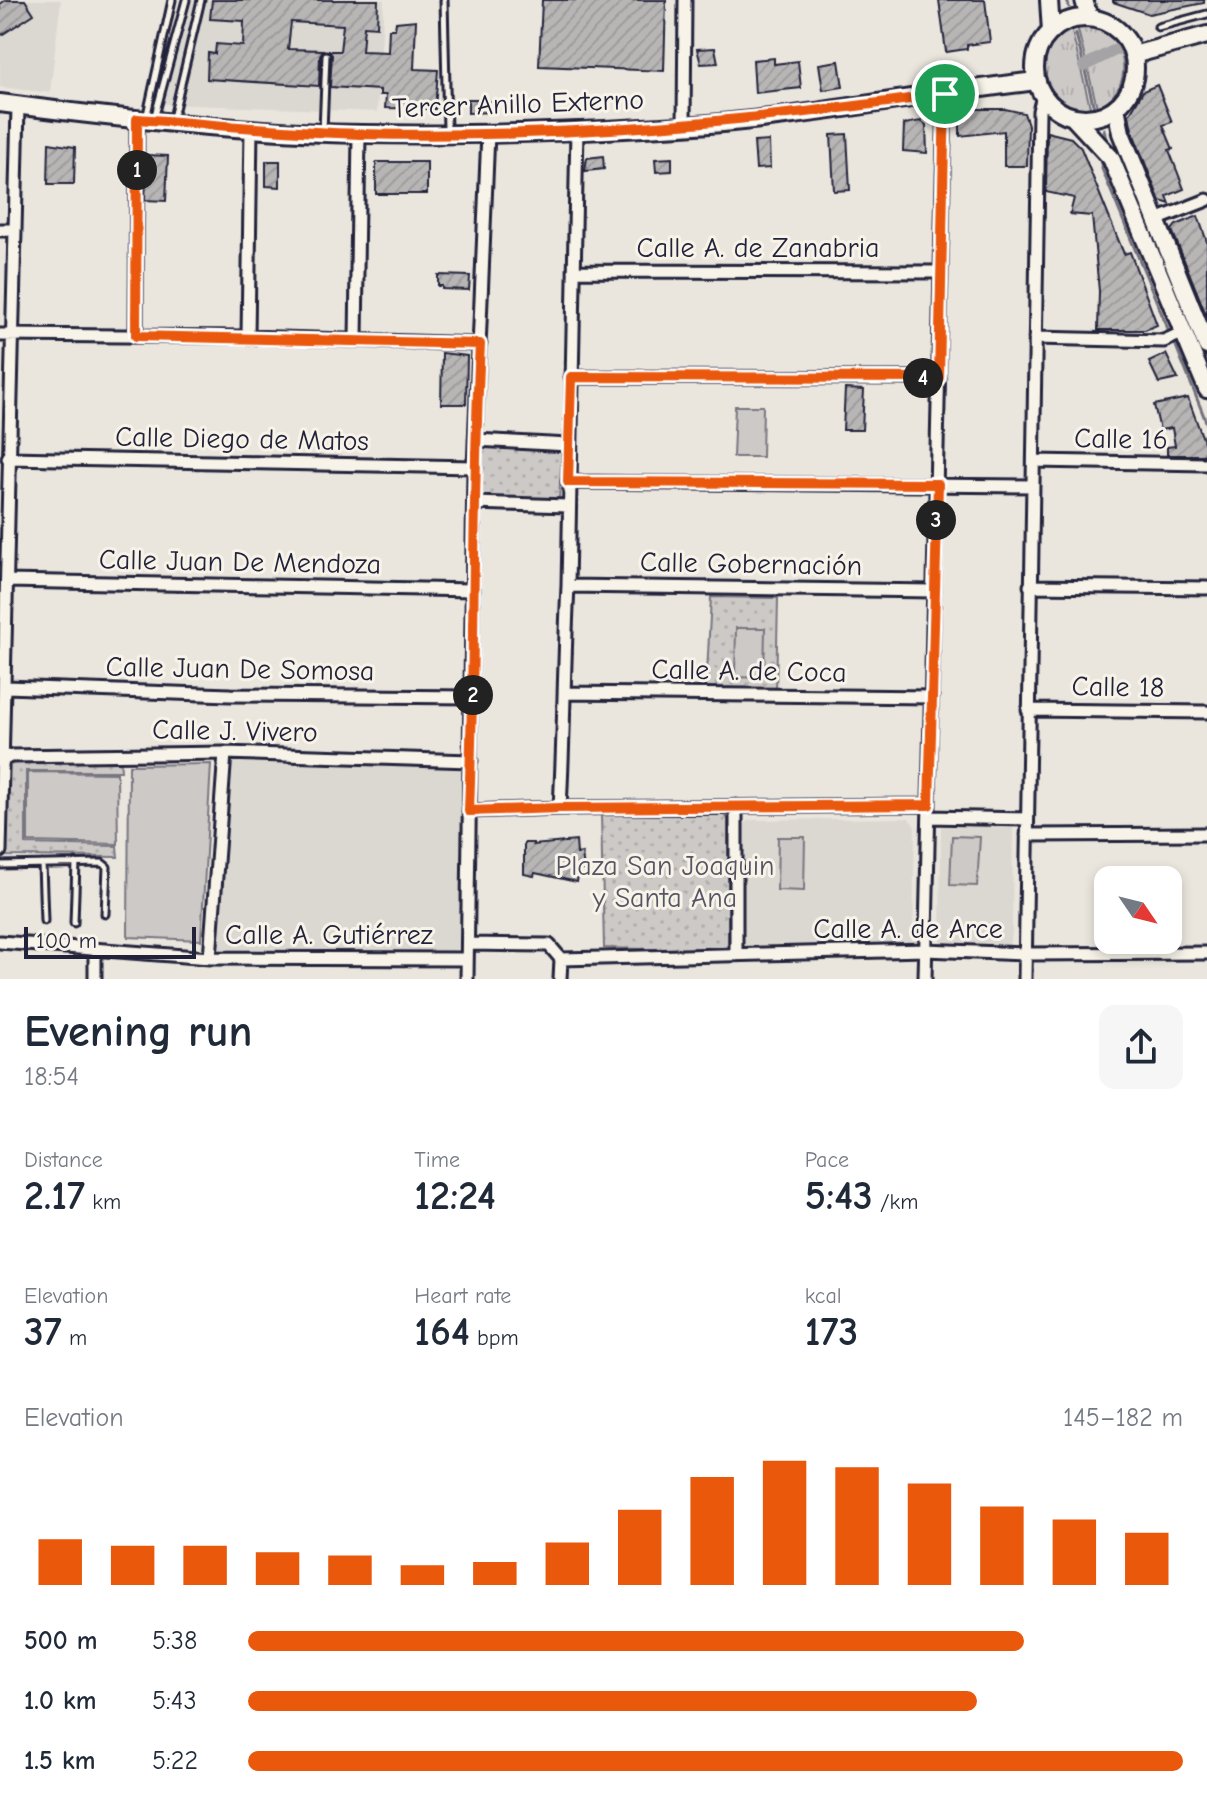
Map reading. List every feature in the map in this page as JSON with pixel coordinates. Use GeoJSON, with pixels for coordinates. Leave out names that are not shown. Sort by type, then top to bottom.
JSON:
{"type":"FeatureCollection","features":[{"type":"Feature","properties":{"kind":"street"},"geometry":{"type":"LineString","coordinates":[[684,126],[685,0]]}},
{"type":"Feature","properties":{"kind":"street"},"geometry":{"type":"LineString","coordinates":[[1049,0],[1051,32]]}},
{"type":"Feature","properties":{"kind":"street"},"geometry":{"type":"LineString","coordinates":[[1084,0],[1089,18]]}},
{"type":"Feature","properties":{"kind":"street"},"geometry":{"type":"LineString","coordinates":[[1025,979],[1040,88],[1037,54],[1051,32],[1076,19],[1104,22],[1127,41],[1133,55],[1132,84],[1116,107],[1103,115],[1073,117],[1062,112],[1040,88]]}},
{"type":"Feature","properties":{"kind":"street"},"geometry":{"type":"LineString","coordinates":[[1133,55],[1207,35]]}},
{"type":"Feature","properties":{"kind":"street","name":"Tercer Anillo Externo"},"geometry":{"type":"LineString","coordinates":[[0,103],[172,123],[359,134],[448,135],[684,126],[829,111],[979,87],[1040,88]]}},
{"type":"Feature","properties":{"kind":"street"},"geometry":{"type":"LineString","coordinates":[[925,979],[945,94]]}},
{"type":"Feature","properties":{"kind":"street"},"geometry":{"type":"LineString","coordinates":[[0,851],[6,687],[3,656],[7,581],[4,550],[8,458],[4,445],[6,335],[14,230],[18,106]]}},
{"type":"Feature","properties":{"kind":"street"},"geometry":{"type":"LineString","coordinates":[[1116,107],[1121,133],[1206,342]]}},
{"type":"Feature","properties":{"kind":"street"},"geometry":{"type":"LineString","coordinates":[[1073,117],[1111,158],[1207,389]]}},
{"type":"Feature","properties":{"kind":"street"},"geometry":{"type":"LineString","coordinates":[[136,336],[145,120]]}},
{"type":"Feature","properties":{"kind":"street"},"geometry":{"type":"LineString","coordinates":[[248,337],[251,128]]}},
{"type":"Feature","properties":{"kind":"street"},"geometry":{"type":"LineString","coordinates":[[560,808],[568,586],[577,129]]}},
{"type":"Feature","properties":{"kind":"street"},"geometry":{"type":"LineString","coordinates":[[467,979],[474,467],[488,133]]}},
{"type":"Feature","properties":{"kind":"street"},"geometry":{"type":"LineString","coordinates":[[356,340],[359,134]]}},
{"type":"Feature","properties":{"kind":"street"},"geometry":{"type":"LineString","coordinates":[[1156,220],[1207,200]]}},
{"type":"Feature","properties":{"kind":"street"},"geometry":{"type":"LineString","coordinates":[[0,230],[14,230]]}},
{"type":"Feature","properties":{"kind":"street","name":"Calle A. de Zanabria"},"geometry":{"type":"LineString","coordinates":[[574,271],[941,272]]}},
{"type":"Feature","properties":{"kind":"street"},"geometry":{"type":"LineString","coordinates":[[1035,338],[1164,341],[1184,332]]}},
{"type":"Feature","properties":{"kind":"street"},"geometry":{"type":"LineString","coordinates":[[6,335],[248,337],[480,344]]}},
{"type":"Feature","properties":{"kind":"street"},"geometry":{"type":"LineString","coordinates":[[571,377],[939,378]]}},
{"type":"Feature","properties":{"kind":"street"},"geometry":{"type":"LineString","coordinates":[[475,440],[569,445]]}},
{"type":"Feature","properties":{"kind":"street","name":"Calle Diego de Matos"},"geometry":{"type":"LineString","coordinates":[[8,458],[474,467]]}},
{"type":"Feature","properties":{"kind":"street","name":"Calle 16"},"geometry":{"type":"LineString","coordinates":[[1034,461],[1207,464]]}},
{"type":"Feature","properties":{"kind":"street"},"geometry":{"type":"LineString","coordinates":[[568,482],[1033,486]]}},
{"type":"Feature","properties":{"kind":"street"},"geometry":{"type":"LineString","coordinates":[[474,503],[568,506]]}},
{"type":"Feature","properties":{"kind":"street","name":"Calle Juan De Mendoza"},"geometry":{"type":"LineString","coordinates":[[7,581],[473,590]]}},
{"type":"Feature","properties":{"kind":"street","name":"Calle Gobernación"},"geometry":{"type":"LineString","coordinates":[[568,586],[934,591]]}},
{"type":"Feature","properties":{"kind":"street"},"geometry":{"type":"LineString","coordinates":[[1030,586],[1207,588]]}},
{"type":"Feature","properties":{"kind":"street","name":"Calle Juan De Somosa"},"geometry":{"type":"LineString","coordinates":[[6,687],[230,695],[473,697]]}},
{"type":"Feature","properties":{"kind":"street","name":"Calle A. de Coca"},"geometry":{"type":"LineString","coordinates":[[565,693],[932,697]]}},
{"type":"Feature","properties":{"kind":"street","name":"Calle 18"},"geometry":{"type":"LineString","coordinates":[[1028,710],[1207,712]]}},
{"type":"Feature","properties":{"kind":"street"},"geometry":{"type":"LineString","coordinates":[[210,958],[225,753]]}},
{"type":"Feature","properties":{"kind":"street","name":"Calle J. Vivero"},"geometry":{"type":"LineString","coordinates":[[1,762],[10,756],[225,753],[471,761]]}},
{"type":"Feature","properties":{"kind":"street"},"geometry":{"type":"LineString","coordinates":[[469,811],[736,806],[929,811],[1027,819]]}},
{"type":"Feature","properties":{"kind":"street"},"geometry":{"type":"LineString","coordinates":[[736,806],[736,955]]}},
{"type":"Feature","properties":{"kind":"street"},"geometry":{"type":"LineString","coordinates":[[1027,835],[1207,834]]}},
{"type":"Feature","properties":{"kind":"street","name":"Calle A. Gutiérrez"},"geometry":{"type":"LineString","coordinates":[[0,942],[210,958],[467,959]]}},
{"type":"Feature","properties":{"kind":"street","name":"Calle A. Gutiérrez"},"geometry":{"type":"LineString","coordinates":[[468,944],[549,945],[561,959]]}},
{"type":"Feature","properties":{"kind":"street","name":"Calle A. de Arce"},"geometry":{"type":"LineString","coordinates":[[561,959],[925,950],[1025,954],[1207,953]]}},
{"type":"Feature","properties":{"kind":"street"},"geometry":{"type":"LineString","coordinates":[[95,951],[95,979]]}},
{"type":"Feature","properties":{"kind":"street"},"geometry":{"type":"LineString","coordinates":[[560,979],[561,959]]}},
{"type":"Feature","properties":{"kind":"lane"},"geometry":{"type":"LineString","coordinates":[[145,120],[172,0]]}},
{"type":"Feature","properties":{"kind":"lane"},"geometry":{"type":"LineString","coordinates":[[145,120],[186,0]]}},
{"type":"Feature","properties":{"kind":"lane"},"geometry":{"type":"LineString","coordinates":[[172,123],[201,0]]}},
{"type":"Feature","properties":{"kind":"lane"},"geometry":{"type":"LineString","coordinates":[[444,0],[448,135]]}},
{"type":"Feature","properties":{"kind":"lane"},"geometry":{"type":"LineString","coordinates":[[1158,27],[1207,14]]}},
{"type":"Feature","properties":{"kind":"lane"},"geometry":{"type":"LineString","coordinates":[[323,132],[326,55]]}},
{"type":"Feature","properties":{"kind":"lane"},"geometry":{"type":"LineString","coordinates":[[74,923],[76,863]]}},
{"type":"Feature","properties":{"kind":"lane"},"geometry":{"type":"LineString","coordinates":[[0,865],[102,863],[107,867],[105,914]]}},
{"type":"Feature","properties":{"kind":"lane"},"geometry":{"type":"LineString","coordinates":[[42,864],[44,921]]}},
{"type":"Feature","properties":{"kind":"shaded area"},"geometry":{"type":"Polygon","coordinates":[[[0,0],[61,0],[50,93],[0,87],[0,0]]]}},
{"type":"Feature","properties":{"kind":"shaded area"},"geometry":{"type":"Polygon","coordinates":[[[181,0],[384,0],[377,112],[164,104],[152,101],[181,0]]]}},
{"type":"Feature","properties":{"kind":"shaded area"},"geometry":{"type":"Polygon","coordinates":[[[233,759],[459,768],[464,773],[459,948],[451,953],[222,952],[215,944],[226,766],[233,759]]]}},
{"type":"Feature","properties":{"kind":"shaded area"},"geometry":{"type":"Polygon","coordinates":[[[909,818],[915,827],[913,937],[908,946],[742,946],[741,827],[749,820],[909,818]]]}},
{"type":"Feature","properties":{"kind":"shaded area"},"geometry":{"type":"Polygon","coordinates":[[[941,826],[1013,826],[1012,934],[1009,945],[940,945],[941,826]]]}},
{"type":"Feature","properties":{"kind":"green space"},"geometry":{"type":"Polygon","coordinates":[[[1077,26],[1093,27],[1106,33],[1122,57],[1120,85],[1111,98],[1097,107],[1077,26]]]}},
{"type":"Feature","properties":{"kind":"green space"},"geometry":{"type":"Polygon","coordinates":[[[1071,28],[1091,111],[1073,107],[1059,98],[1045,72],[1049,45],[1058,35],[1071,28]]]}},
{"type":"Feature","properties":{"kind":"green space"},"geometry":{"type":"Polygon","coordinates":[[[735,406],[763,406],[762,457],[733,457],[735,406]]]}},
{"type":"Feature","properties":{"kind":"green space"},"geometry":{"type":"Polygon","coordinates":[[[482,444],[562,448],[559,500],[484,499],[480,495],[482,444]]]}},
{"type":"Feature","properties":{"kind":"green space"},"geometry":{"type":"Polygon","coordinates":[[[711,597],[778,598],[776,692],[706,692],[711,597]]]}},
{"type":"Feature","properties":{"kind":"green space"},"geometry":{"type":"Polygon","coordinates":[[[736,628],[765,628],[764,678],[735,677],[736,628]]]}},
{"type":"Feature","properties":{"kind":"green space"},"geometry":{"type":"Polygon","coordinates":[[[120,758],[121,771],[26,771],[26,844],[117,846],[118,857],[5,856],[8,764],[18,760],[120,758]]]}},
{"type":"Feature","properties":{"kind":"green space"},"geometry":{"type":"Polygon","coordinates":[[[211,764],[201,940],[128,937],[129,765],[211,764]]]}},
{"type":"Feature","properties":{"kind":"green space"},"geometry":{"type":"Polygon","coordinates":[[[28,772],[117,773],[118,844],[28,842],[28,772]]]}},
{"type":"Feature","properties":{"kind":"green space","name":"Plaza San Joaquin y Santa Ana"},"geometry":{"type":"Polygon","coordinates":[[[601,813],[723,813],[728,819],[728,945],[723,951],[604,948],[601,813]]]}},
{"type":"Feature","properties":{"kind":"green space"},"geometry":{"type":"Polygon","coordinates":[[[952,836],[980,837],[977,886],[950,885],[952,836]]]}},
{"type":"Feature","properties":{"kind":"green space"},"geometry":{"type":"Polygon","coordinates":[[[778,837],[805,837],[804,891],[777,890],[778,837]]]}},
{"type":"Feature","properties":{"kind":"building"},"geometry":{"type":"Polygon","coordinates":[[[6,0],[25,0],[34,14],[0,36],[0,4],[6,0]]]}},
{"type":"Feature","properties":{"kind":"building"},"geometry":{"type":"Polygon","coordinates":[[[212,0],[378,0],[377,27],[364,26],[362,51],[388,52],[389,29],[395,29],[396,22],[416,20],[414,69],[438,70],[435,109],[385,108],[386,95],[380,95],[380,90],[330,87],[332,55],[329,51],[340,51],[343,25],[291,22],[288,49],[323,50],[320,55],[319,86],[207,79],[208,53],[215,54],[216,44],[243,46],[244,21],[210,19],[212,0]]]}},
{"type":"Feature","properties":{"kind":"building"},"geometry":{"type":"Polygon","coordinates":[[[542,0],[666,0],[664,71],[539,66],[542,0]]]}},
{"type":"Feature","properties":{"kind":"building"},"geometry":{"type":"Polygon","coordinates":[[[939,0],[985,0],[990,42],[946,52],[939,0]]]}},
{"type":"Feature","properties":{"kind":"building"},"geometry":{"type":"Polygon","coordinates":[[[1113,0],[1204,0],[1204,3],[1149,14],[1113,0]]]}},
{"type":"Feature","properties":{"kind":"building"},"geometry":{"type":"Polygon","coordinates":[[[715,48],[718,63],[701,64],[697,49],[715,48]]]}},
{"type":"Feature","properties":{"kind":"building"},"geometry":{"type":"Polygon","coordinates":[[[774,58],[774,64],[798,61],[801,88],[755,93],[753,60],[774,58]]]}},
{"type":"Feature","properties":{"kind":"building"},"geometry":{"type":"Polygon","coordinates":[[[839,61],[843,87],[823,90],[819,64],[839,61]]]}},
{"type":"Feature","properties":{"kind":"building"},"geometry":{"type":"Polygon","coordinates":[[[1157,85],[1172,122],[1163,125],[1184,189],[1167,196],[1170,204],[1160,201],[1129,115],[1143,91],[1157,85]]]}},
{"type":"Feature","properties":{"kind":"building"},"geometry":{"type":"Polygon","coordinates":[[[468,99],[493,101],[493,112],[468,113],[468,99]]]}},
{"type":"Feature","properties":{"kind":"building"},"geometry":{"type":"Polygon","coordinates":[[[969,109],[1005,109],[1024,113],[1028,125],[1027,166],[1004,166],[1004,131],[960,136],[960,113],[969,109]]]}},
{"type":"Feature","properties":{"kind":"building"},"geometry":{"type":"Polygon","coordinates":[[[921,121],[926,125],[927,153],[903,151],[904,124],[921,121]]]}},
{"type":"Feature","properties":{"kind":"building"},"geometry":{"type":"Polygon","coordinates":[[[1047,132],[1071,138],[1081,148],[1124,254],[1130,252],[1157,325],[1145,330],[1098,330],[1099,291],[1092,216],[1070,214],[1074,198],[1046,192],[1047,132]]]}},
{"type":"Feature","properties":{"kind":"building"},"geometry":{"type":"Polygon","coordinates":[[[847,134],[850,190],[834,191],[831,135],[847,134]]]}},
{"type":"Feature","properties":{"kind":"building"},"geometry":{"type":"Polygon","coordinates":[[[769,141],[770,168],[756,169],[754,142],[769,141]]]}},
{"type":"Feature","properties":{"kind":"building"},"geometry":{"type":"Polygon","coordinates":[[[49,143],[75,147],[74,184],[48,184],[49,143]]]}},
{"type":"Feature","properties":{"kind":"building"},"geometry":{"type":"Polygon","coordinates":[[[147,155],[168,156],[166,201],[145,200],[147,155]]]}},
{"type":"Feature","properties":{"kind":"building"},"geometry":{"type":"Polygon","coordinates":[[[603,156],[604,169],[585,171],[587,158],[603,156]]]}},
{"type":"Feature","properties":{"kind":"building"},"geometry":{"type":"Polygon","coordinates":[[[672,158],[672,171],[656,172],[655,159],[672,158]]]}},
{"type":"Feature","properties":{"kind":"building"},"geometry":{"type":"Polygon","coordinates":[[[266,161],[280,161],[280,187],[266,186],[266,161]]]}},
{"type":"Feature","properties":{"kind":"building"},"geometry":{"type":"Polygon","coordinates":[[[376,162],[427,162],[427,194],[376,194],[376,162]]]}},
{"type":"Feature","properties":{"kind":"building"},"geometry":{"type":"Polygon","coordinates":[[[1198,216],[1207,242],[1207,317],[1172,230],[1176,225],[1198,216]]]}},
{"type":"Feature","properties":{"kind":"building"},"geometry":{"type":"Polygon","coordinates":[[[438,275],[470,276],[469,290],[442,289],[438,286],[438,275]]]}},
{"type":"Feature","properties":{"kind":"building"},"geometry":{"type":"Polygon","coordinates":[[[442,353],[467,356],[466,404],[441,404],[442,353]]]}},
{"type":"Feature","properties":{"kind":"building"},"geometry":{"type":"Polygon","coordinates":[[[1166,354],[1178,379],[1159,383],[1149,362],[1166,354]]]}},
{"type":"Feature","properties":{"kind":"building"},"geometry":{"type":"Polygon","coordinates":[[[845,389],[864,390],[862,430],[843,430],[845,389]]]}},
{"type":"Feature","properties":{"kind":"building"},"geometry":{"type":"Polygon","coordinates":[[[1188,398],[1207,450],[1204,455],[1167,455],[1167,447],[1175,446],[1172,428],[1160,430],[1154,405],[1188,398]]]}},
{"type":"Feature","properties":{"kind":"building"},"geometry":{"type":"Polygon","coordinates":[[[576,841],[577,854],[582,853],[584,870],[579,870],[577,882],[535,873],[534,876],[524,874],[524,843],[576,841]]]}},
{"type":"Feature","properties":{"kind":"waterway"},"geometry":{"type":"LineString","coordinates":[[1067,0],[1069,7]]}},
{"type":"Feature","properties":{"kind":"waterway"},"geometry":{"type":"LineString","coordinates":[[1076,34],[1094,108]]}},
{"type":"Feature","properties":{"kind":"waterway"},"geometry":{"type":"LineString","coordinates":[[1084,66],[1117,49]]}},
{"type":"Feature","properties":{"kind":"waterway"},"geometry":{"type":"LineString","coordinates":[[1104,129],[1106,140]]}},
{"type":"Feature","properties":{"kind":"waterway"},"geometry":{"type":"LineString","coordinates":[[1102,160],[1102,169],[1168,329]]}},
{"type":"Feature","properties":{"kind":"waterway"},"geometry":{"type":"LineString","coordinates":[[1176,346],[1207,424]]}},
{"type":"Feature","properties":{"kind":"route"},"geometry":{"type":"LineString","coordinates":[[945,94],[939,378],[571,377],[568,482],[938,484],[929,805],[469,811],[474,467],[480,344],[136,336],[137,119],[359,134],[448,135],[684,126],[829,111],[945,94]]}}]}
